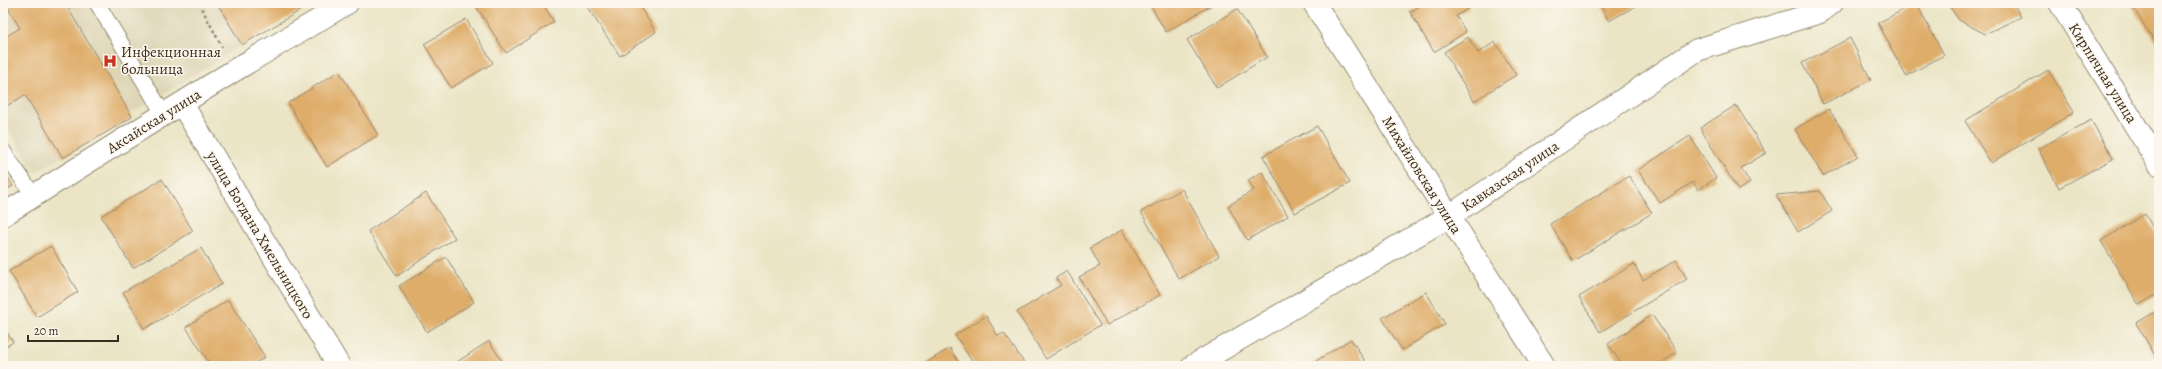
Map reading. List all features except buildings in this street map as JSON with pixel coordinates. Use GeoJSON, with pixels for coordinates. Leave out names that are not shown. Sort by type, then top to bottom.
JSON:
{"type":"FeatureCollection","features":[{"type":"Feature","properties":{"kind":"street","name":"Аксайская улица"},"geometry":{"type":"LineString","coordinates":[[3,215],[235,70],[347,3]]}},
{"type":"Feature","properties":{"kind":"street","name":"Михайловская улица"},"geometry":{"type":"LineString","coordinates":[[1314,3],[1448,217],[1544,366]]}},
{"type":"Feature","properties":{"kind":"street","name":"Кавказская улица"},"geometry":{"type":"LineString","coordinates":[[1193,366],[1448,217],[1698,50],[1820,12],[1832,3]]}},
{"type":"Feature","properties":{"kind":"street","name":"Кирпичная улица"},"geometry":{"type":"LineString","coordinates":[[2060,3],[2159,164]]}},
{"type":"Feature","properties":{"kind":"street","name":"улица Богдана Хмельницкого"},"geometry":{"type":"LineString","coordinates":[[173,109],[339,366]]}},
{"type":"Feature","properties":{"kind":"lane"},"geometry":{"type":"LineString","coordinates":[[97,3],[173,109]]}},
{"type":"Feature","properties":{"kind":"lane"},"geometry":{"type":"LineString","coordinates":[[3,151],[34,196]]}},
{"type":"Feature","properties":{"kind":"path"},"geometry":{"type":"LineString","coordinates":[[199,3],[235,70]]}},
{"type":"Feature","properties":{"kind":"shaded area","name":"Инфекционная больница"},"geometry":{"type":"Polygon","coordinates":[[[3,3],[310,3],[35,173],[3,119],[3,3]]]}},
{"type":"Feature","properties":{"kind":"place","name":"Инфекционная больница"},"geometry":{"type":"Point","coordinates":[110,61]}}]}
